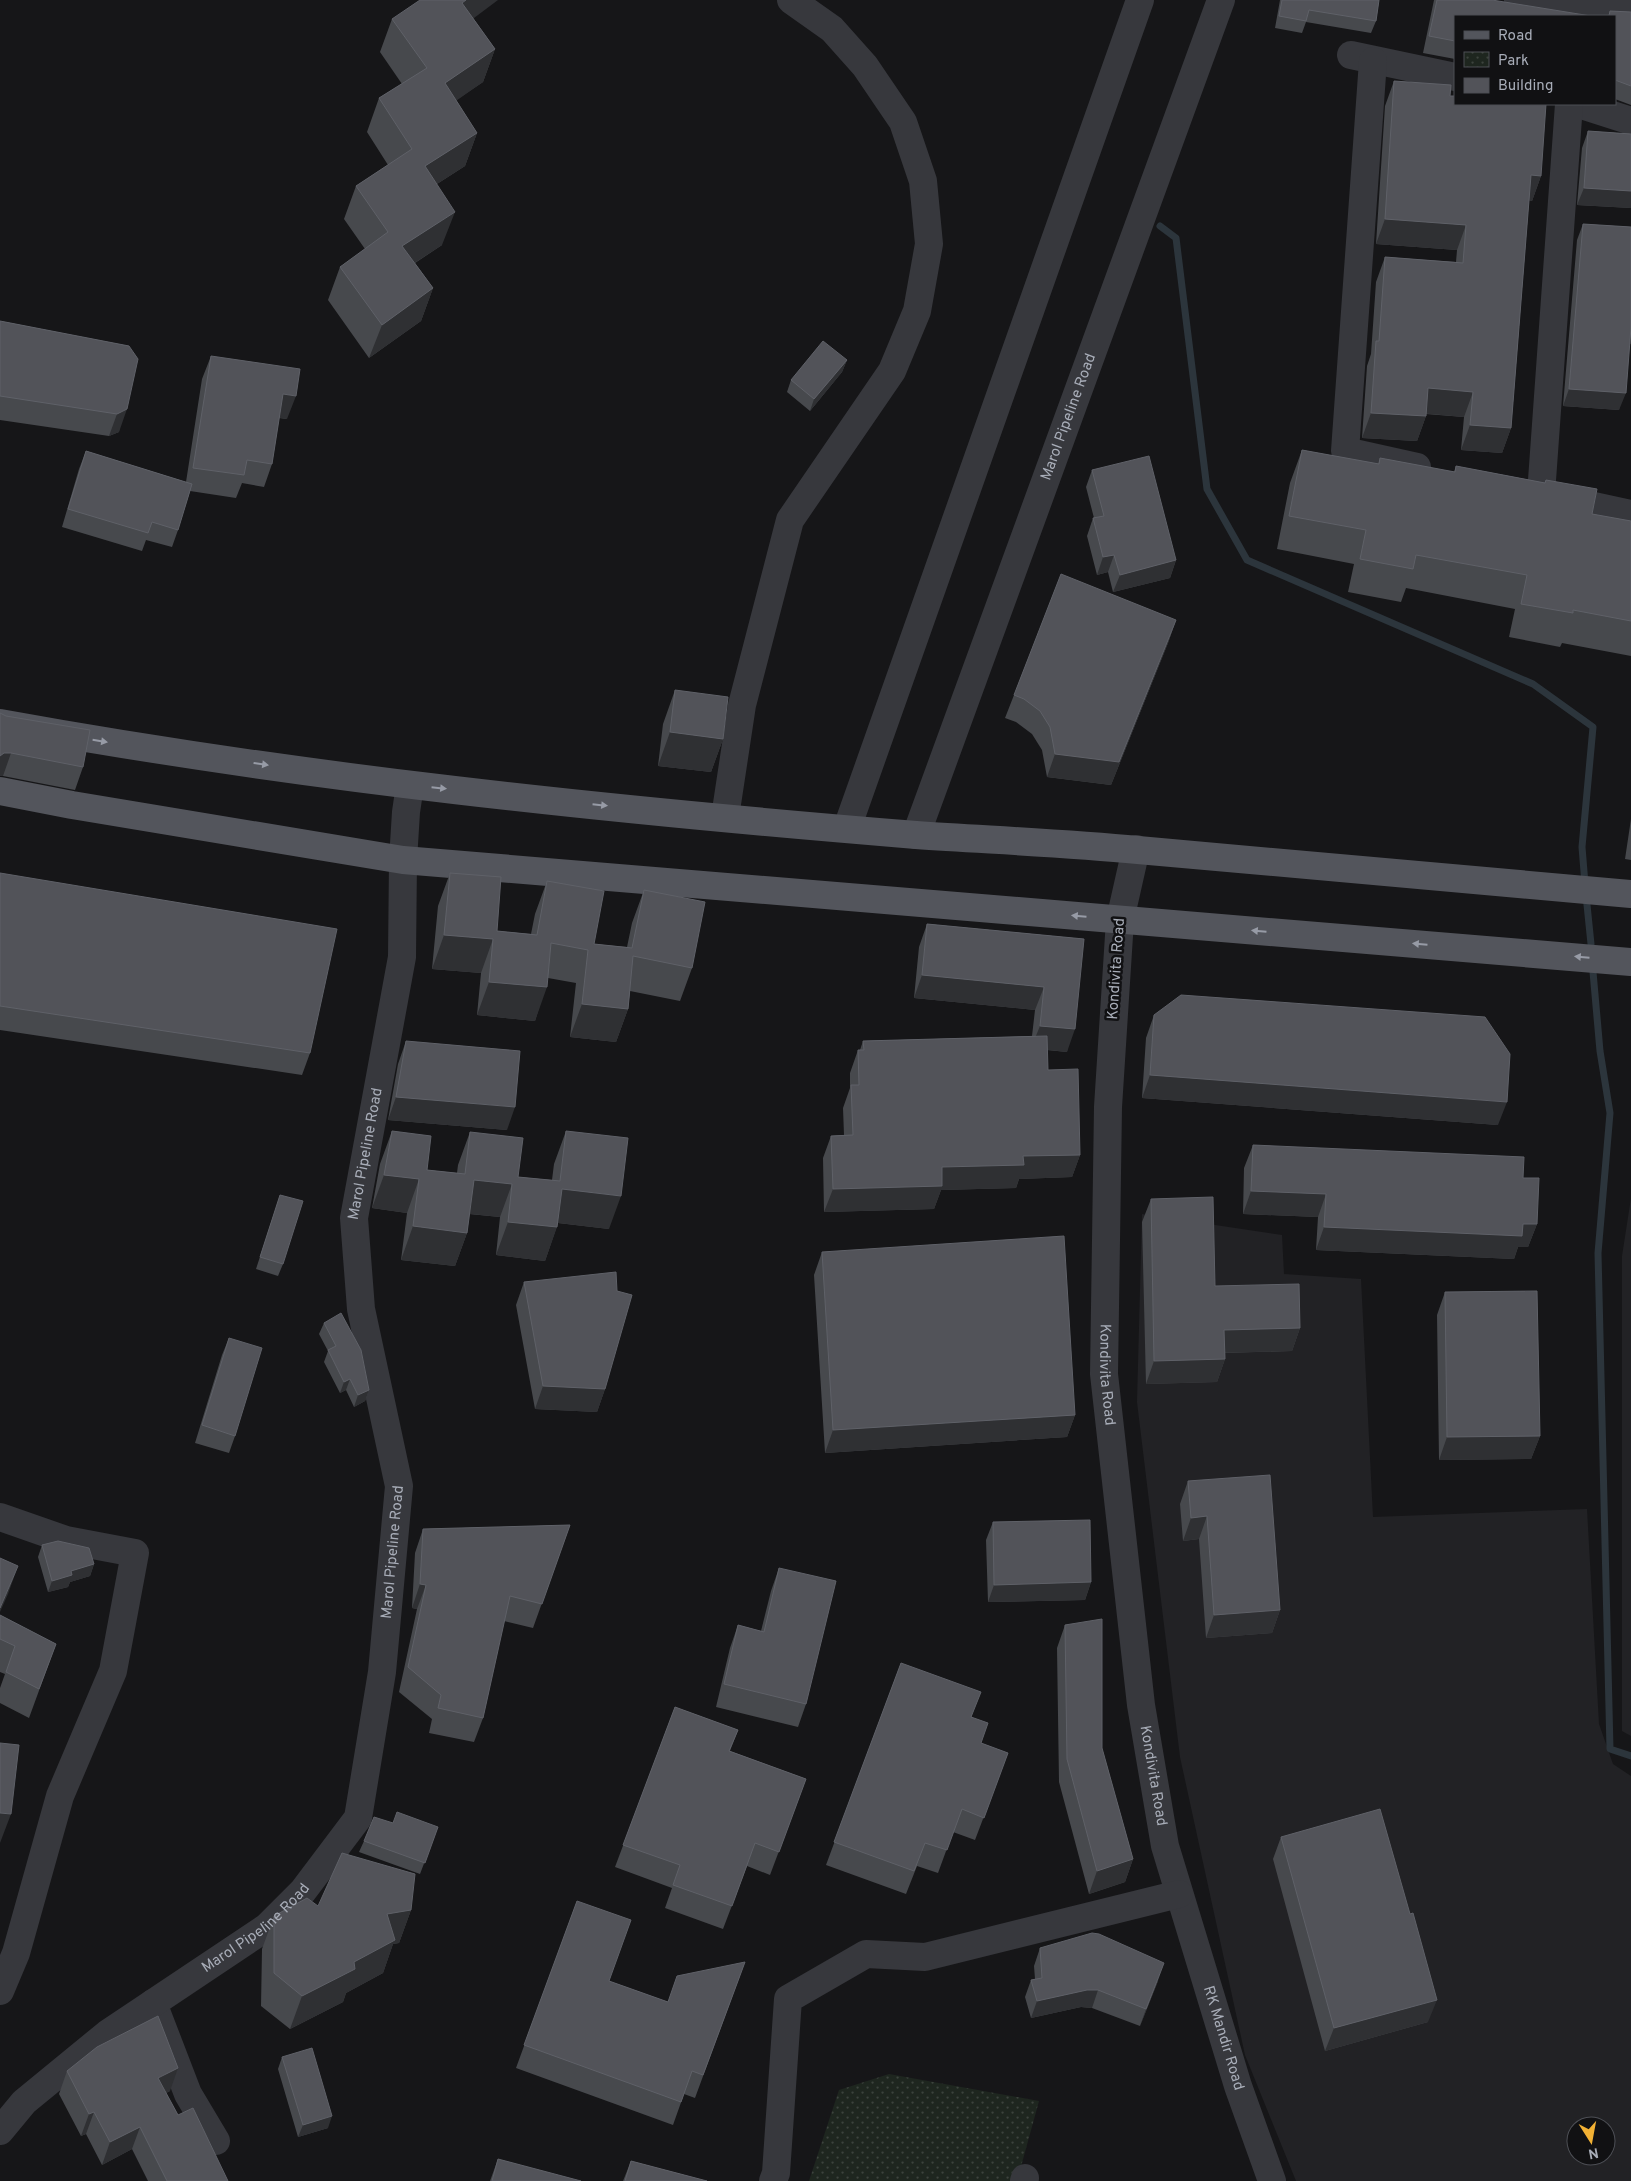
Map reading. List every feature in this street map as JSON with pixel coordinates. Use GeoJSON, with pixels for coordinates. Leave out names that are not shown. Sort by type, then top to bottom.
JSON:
{"type":"FeatureCollection","features":[{"type":"Feature","properties":{"kind":"main road"},"geometry":{"type":"LineString","coordinates":[[0,723],[84,738],[410,785],[916,835],[1136,850],[1631,894]]}},
{"type":"Feature","properties":{"kind":"main road"},"geometry":{"type":"LineString","coordinates":[[0,791],[72,805],[403,860],[1631,962]]}},
{"type":"Feature","properties":{"kind":"street"},"geometry":{"type":"LineString","coordinates":[[725,817],[742,705],[790,520],[892,371],[917,311],[929,244],[923,181],[903,122],[865,66],[832,29],[791,0]]}},
{"type":"Feature","properties":{"kind":"street"},"geometry":{"type":"LineString","coordinates":[[847,828],[1140,0]]}},
{"type":"Feature","properties":{"kind":"street","name":"Marol Pipeline Road"},"geometry":{"type":"LineString","coordinates":[[916,835],[1221,0]]}},
{"type":"Feature","properties":{"kind":"street"},"geometry":{"type":"LineString","coordinates":[[1518,0],[1602,6],[1631,14]]}},
{"type":"Feature","properties":{"kind":"street"},"geometry":{"type":"LineString","coordinates":[[1438,472],[1345,451],[1362,58],[1454,77]]}},
{"type":"Feature","properties":{"kind":"street"},"geometry":{"type":"LineString","coordinates":[[1540,494],[1569,105]]}},
{"type":"Feature","properties":{"kind":"street"},"geometry":{"type":"LineString","coordinates":[[1581,105],[1631,121]]}},
{"type":"Feature","properties":{"kind":"street"},"geometry":{"type":"LineString","coordinates":[[1513,488],[1631,514]]}},
{"type":"Feature","properties":{"kind":"street","name":"Marol Pipeline Road"},"geometry":{"type":"LineString","coordinates":[[0,2131],[24,2102],[107,2034],[267,1927],[303,1891],[358,1818],[382,1672],[399,1486],[361,1309],[354,1218],[402,957],[403,860],[410,785]]}},
{"type":"Feature","properties":{"kind":"street","name":"Kondivita Road"},"geometry":{"type":"LineString","coordinates":[[1136,850],[1120,920],[1108,1106],[1104,1374],[1141,1705],[1165,1846],[1178,1894]]}},
{"type":"Feature","properties":{"kind":"street"},"geometry":{"type":"LineString","coordinates":[[0,1517],[66,1540],[134,1553],[113,1671],[60,1796],[16,1953],[0,1991]]}},
{"type":"Feature","properties":{"kind":"street"},"geometry":{"type":"LineString","coordinates":[[773,2181],[776,2173],[788,1999],[866,1954],[925,1957],[1178,1894]]}},
{"type":"Feature","properties":{"kind":"street","name":"RK Mandir Road"},"geometry":{"type":"LineString","coordinates":[[1178,1894],[1238,2086],[1272,2181]]}},
{"type":"Feature","properties":{"kind":"street"},"geometry":{"type":"LineString","coordinates":[[153,2003],[188,2094],[216,2141]]}},
{"type":"Feature","properties":{"kind":"shaded area"},"geometry":{"type":"Polygon","coordinates":[[[1631,1198],[1631,1736],[1622,1731],[1622,1256],[1631,1198]]]}},
{"type":"Feature","properties":{"kind":"shaded area"},"geometry":{"type":"Polygon","coordinates":[[[1142,1214],[1282,1235],[1284,1274],[1361,1279],[1373,1517],[1587,1509],[1599,1724],[1613,1764],[1631,1776],[1631,2181],[1296,2181],[1245,2055],[1180,1757],[1137,1402],[1142,1214]]]}},
{"type":"Feature","properties":{"kind":"green space"},"geometry":{"type":"Polygon","coordinates":[[[889,2074],[1039,2101],[1017,2181],[809,2181],[839,2090],[889,2074]]]}},
{"type":"Feature","properties":{"kind":"building"},"geometry":{"type":"Polygon","coordinates":[[[420,0],[466,0],[462,3],[495,49],[445,83],[477,133],[425,166],[455,212],[402,246],[433,288],[382,325],[340,267],[388,232],[356,186],[412,149],[379,98],[427,68],[392,19],[420,0]]]}},
{"type":"Feature","properties":{"kind":"building"},"geometry":{"type":"Polygon","coordinates":[[[1282,0],[1379,0],[1376,21],[1309,10],[1306,21],[1279,16],[1282,0]]]}},
{"type":"Feature","properties":{"kind":"building"},"geometry":{"type":"Polygon","coordinates":[[[1437,0],[1492,0],[1585,15],[1454,15],[1454,41],[1429,36],[1437,0]]]}},
{"type":"Feature","properties":{"kind":"building"},"geometry":{"type":"Polygon","coordinates":[[[1610,11],[1631,12],[1631,86],[1616,80],[1616,15],[1609,15],[1610,11]]]}},
{"type":"Feature","properties":{"kind":"building"},"geometry":{"type":"Polygon","coordinates":[[[1394,81],[1451,85],[1450,96],[1454,96],[1454,105],[1546,105],[1541,176],[1531,175],[1511,428],[1470,425],[1473,392],[1428,388],[1426,416],[1371,413],[1376,341],[1379,341],[1385,257],[1463,263],[1466,225],[1385,219],[1394,81]]]}},
{"type":"Feature","properties":{"kind":"building"},"geometry":{"type":"Polygon","coordinates":[[[1588,131],[1631,134],[1631,191],[1584,188],[1588,131]]]}},
{"type":"Feature","properties":{"kind":"building"},"geometry":{"type":"Polygon","coordinates":[[[1583,224],[1631,227],[1631,327],[1626,393],[1569,389],[1583,224]]]}},
{"type":"Feature","properties":{"kind":"building"},"geometry":{"type":"Polygon","coordinates":[[[0,321],[129,346],[138,359],[127,409],[117,414],[0,396],[0,321]]]}},
{"type":"Feature","properties":{"kind":"building"},"geometry":{"type":"Polygon","coordinates":[[[823,341],[847,360],[814,399],[791,380],[823,341]]]}},
{"type":"Feature","properties":{"kind":"building"},"geometry":{"type":"Polygon","coordinates":[[[211,356],[300,369],[296,396],[283,394],[272,464],[247,460],[244,475],[193,468],[211,356]]]}},
{"type":"Feature","properties":{"kind":"building"},"geometry":{"type":"Polygon","coordinates":[[[1302,450],[1379,464],[1380,458],[1455,472],[1456,466],[1545,483],[1546,480],[1597,489],[1592,514],[1631,521],[1631,621],[1573,610],[1573,613],[1521,604],[1527,575],[1416,555],[1413,569],[1360,559],[1366,530],[1289,516],[1302,450]]]}},
{"type":"Feature","properties":{"kind":"building"},"geometry":{"type":"Polygon","coordinates":[[[86,451],[192,484],[178,530],[152,522],[148,533],[68,509],[86,451]]]}},
{"type":"Feature","properties":{"kind":"building"},"geometry":{"type":"Polygon","coordinates":[[[1149,456],[1176,560],[1120,575],[1114,555],[1103,557],[1093,518],[1104,516],[1092,470],[1149,456]]]}},
{"type":"Feature","properties":{"kind":"building"},"geometry":{"type":"Polygon","coordinates":[[[1061,574],[1176,620],[1119,762],[1055,754],[1050,727],[1040,711],[1024,699],[1014,695],[1061,574]]]}},
{"type":"Feature","properties":{"kind":"building"},"geometry":{"type":"Polygon","coordinates":[[[675,690],[728,697],[723,739],[670,732],[675,690]]]}},
{"type":"Feature","properties":{"kind":"building"},"geometry":{"type":"Polygon","coordinates":[[[0,713],[6,716],[90,730],[83,767],[11,753],[4,753],[0,756],[0,713]]]}},
{"type":"Feature","properties":{"kind":"building"},"geometry":{"type":"Polygon","coordinates":[[[0,873],[337,929],[310,1053],[0,1006],[0,873]]]}},
{"type":"Feature","properties":{"kind":"building"},"geometry":{"type":"Polygon","coordinates":[[[450,873],[501,877],[497,931],[537,935],[547,881],[604,891],[594,944],[632,948],[644,890],[705,902],[692,968],[633,956],[628,1009],[582,1004],[588,950],[551,943],[547,987],[489,982],[493,939],[444,935],[450,873]]]}},
{"type":"Feature","properties":{"kind":"building"},"geometry":{"type":"Polygon","coordinates":[[[927,924],[1084,939],[1075,1029],[1040,1026],[1044,987],[922,975],[927,924]]]}},
{"type":"Feature","properties":{"kind":"building"},"geometry":{"type":"Polygon","coordinates":[[[1181,995],[1485,1017],[1510,1054],[1507,1102],[1150,1075],[1154,1015],[1181,995]]]}},
{"type":"Feature","properties":{"kind":"building"},"geometry":{"type":"Polygon","coordinates":[[[1047,1036],[1048,1070],[1078,1069],[1080,1155],[1023,1156],[1024,1165],[942,1167],[942,1186],[833,1189],[831,1136],[853,1135],[851,1085],[859,1085],[858,1050],[864,1050],[863,1041],[1047,1036]]]}},
{"type":"Feature","properties":{"kind":"building"},"geometry":{"type":"Polygon","coordinates":[[[406,1041],[520,1051],[515,1107],[396,1097],[406,1041]]]}},
{"type":"Feature","properties":{"kind":"building"},"geometry":{"type":"Polygon","coordinates":[[[392,1131],[431,1136],[427,1170],[465,1174],[470,1132],[523,1138],[518,1177],[560,1181],[566,1131],[628,1138],[621,1196],[562,1189],[557,1227],[508,1222],[512,1184],[474,1180],[467,1233],[413,1226],[419,1179],[384,1175],[392,1131]]]}},
{"type":"Feature","properties":{"kind":"building"},"geometry":{"type":"Polygon","coordinates":[[[1253,1145],[1524,1157],[1523,1178],[1539,1178],[1537,1224],[1523,1224],[1522,1236],[1324,1227],[1326,1194],[1251,1191],[1253,1145]]]}},
{"type":"Feature","properties":{"kind":"building"},"geometry":{"type":"Polygon","coordinates":[[[280,1195],[303,1201],[283,1264],[260,1257],[280,1195]]]}},
{"type":"Feature","properties":{"kind":"building"},"geometry":{"type":"Polygon","coordinates":[[[1213,1197],[1215,1286],[1299,1284],[1300,1328],[1224,1330],[1225,1359],[1154,1361],[1151,1199],[1213,1197]]]}},
{"type":"Feature","properties":{"kind":"building"},"geometry":{"type":"Polygon","coordinates":[[[1064,1236],[1075,1415],[833,1430],[822,1252],[1064,1236]]]}},
{"type":"Feature","properties":{"kind":"building"},"geometry":{"type":"Polygon","coordinates":[[[616,1272],[617,1291],[632,1295],[605,1389],[543,1386],[524,1282],[616,1272]]]}},
{"type":"Feature","properties":{"kind":"building"},"geometry":{"type":"Polygon","coordinates":[[[1537,1291],[1540,1436],[1447,1437],[1445,1292],[1537,1291]]]}},
{"type":"Feature","properties":{"kind":"building"},"geometry":{"type":"Polygon","coordinates":[[[341,1313],[361,1350],[369,1390],[358,1395],[350,1379],[344,1382],[328,1350],[336,1346],[324,1323],[341,1313]]]}},
{"type":"Feature","properties":{"kind":"building"},"geometry":{"type":"Polygon","coordinates":[[[229,1338],[262,1348],[235,1436],[202,1425],[229,1338]]]}},
{"type":"Feature","properties":{"kind":"building"},"geometry":{"type":"Polygon","coordinates":[[[1270,1475],[1280,1610],[1214,1615],[1207,1516],[1191,1518],[1188,1481],[1270,1475]]]}},
{"type":"Feature","properties":{"kind":"building"},"geometry":{"type":"Polygon","coordinates":[[[1090,1520],[1091,1582],[994,1585],[993,1522],[1090,1520]]]}},
{"type":"Feature","properties":{"kind":"building"},"geometry":{"type":"Polygon","coordinates":[[[570,1525],[542,1604],[510,1596],[483,1718],[438,1708],[441,1695],[408,1667],[426,1585],[420,1584],[423,1529],[570,1525]]]}},
{"type":"Feature","properties":{"kind":"building"},"geometry":{"type":"Polygon","coordinates":[[[58,1541],[89,1548],[94,1564],[71,1571],[72,1575],[52,1581],[42,1545],[58,1541]]]}},
{"type":"Feature","properties":{"kind":"building"},"geometry":{"type":"Polygon","coordinates":[[[0,1558],[18,1566],[0,1608],[0,1558]]]}},
{"type":"Feature","properties":{"kind":"building"},"geometry":{"type":"Polygon","coordinates":[[[779,1568],[836,1581],[806,1704],[724,1684],[738,1625],[764,1632],[779,1568]]]}},
{"type":"Feature","properties":{"kind":"building"},"geometry":{"type":"Polygon","coordinates":[[[0,1615],[56,1644],[39,1689],[6,1672],[15,1646],[0,1639],[0,1615]]]}},
{"type":"Feature","properties":{"kind":"building"},"geometry":{"type":"Polygon","coordinates":[[[1102,1619],[1102,1748],[1133,1859],[1097,1871],[1067,1759],[1065,1625],[1102,1619]]]}},
{"type":"Feature","properties":{"kind":"building"},"geometry":{"type":"Polygon","coordinates":[[[901,1663],[981,1692],[971,1717],[988,1723],[981,1743],[1008,1753],[984,1818],[962,1809],[947,1850],[925,1843],[914,1871],[834,1842],[901,1663]]]}},
{"type":"Feature","properties":{"kind":"building"},"geometry":{"type":"Polygon","coordinates":[[[675,1707],[738,1730],[729,1751],[806,1779],[779,1852],[755,1843],[732,1906],[673,1885],[680,1865],[623,1845],[675,1707]]]}},
{"type":"Feature","properties":{"kind":"building"},"geometry":{"type":"Polygon","coordinates":[[[0,1743],[19,1745],[11,1814],[0,1813],[0,1743]]]}},
{"type":"Feature","properties":{"kind":"building"},"geometry":{"type":"Polygon","coordinates":[[[1380,1809],[1410,1914],[1413,1913],[1437,2000],[1334,2028],[1281,1837],[1380,1809]]]}},
{"type":"Feature","properties":{"kind":"building"},"geometry":{"type":"Polygon","coordinates":[[[397,1812],[438,1827],[425,1863],[364,1841],[374,1817],[393,1823],[397,1812]]]}},
{"type":"Feature","properties":{"kind":"building"},"geometry":{"type":"Polygon","coordinates":[[[342,1853],[415,1874],[411,1910],[387,1914],[395,1940],[354,1962],[355,1969],[302,1996],[274,1973],[274,1916],[307,1898],[318,1906],[342,1853]]]}},
{"type":"Feature","properties":{"kind":"building"},"geometry":{"type":"Polygon","coordinates":[[[577,1901],[631,1920],[609,1981],[668,2002],[677,1976],[745,1962],[703,2075],[692,2071],[681,2102],[524,2045],[577,1901]]]}},
{"type":"Feature","properties":{"kind":"building"},"geometry":{"type":"Polygon","coordinates":[[[1092,1933],[1099,1934],[1164,1963],[1146,2009],[1098,1990],[1087,1990],[1037,2001],[1031,1980],[1042,1978],[1040,1948],[1092,1933]]]}},
{"type":"Feature","properties":{"kind":"building"},"geometry":{"type":"Polygon","coordinates":[[[158,2016],[178,2068],[158,2078],[178,2115],[193,2108],[228,2181],[167,2181],[140,2127],[110,2142],[94,2112],[89,2114],[67,2071],[97,2047],[158,2016]]]}},
{"type":"Feature","properties":{"kind":"building"},"geometry":{"type":"Polygon","coordinates":[[[312,2048],[332,2116],[303,2125],[282,2057],[312,2048]]]}},
{"type":"Feature","properties":{"kind":"building"},"geometry":{"type":"Polygon","coordinates":[[[498,2159],[581,2181],[492,2181],[498,2159]]]}},
{"type":"Feature","properties":{"kind":"building"},"geometry":{"type":"Polygon","coordinates":[[[631,2161],[707,2181],[625,2181],[631,2161]]]}},
{"type":"Feature","properties":{"kind":"waterway"},"geometry":{"type":"LineString","coordinates":[[1160,226],[1176,238],[1207,489],[1247,560],[1533,684],[1593,727],[1582,847],[1585,884]]}},
{"type":"Feature","properties":{"kind":"waterway"},"geometry":{"type":"LineString","coordinates":[[1586,895],[1591,944]]}},
{"type":"Feature","properties":{"kind":"waterway"},"geometry":{"type":"LineString","coordinates":[[1593,972],[1600,1051],[1610,1113],[1598,1253],[1610,1749],[1631,1756]]}}]}
